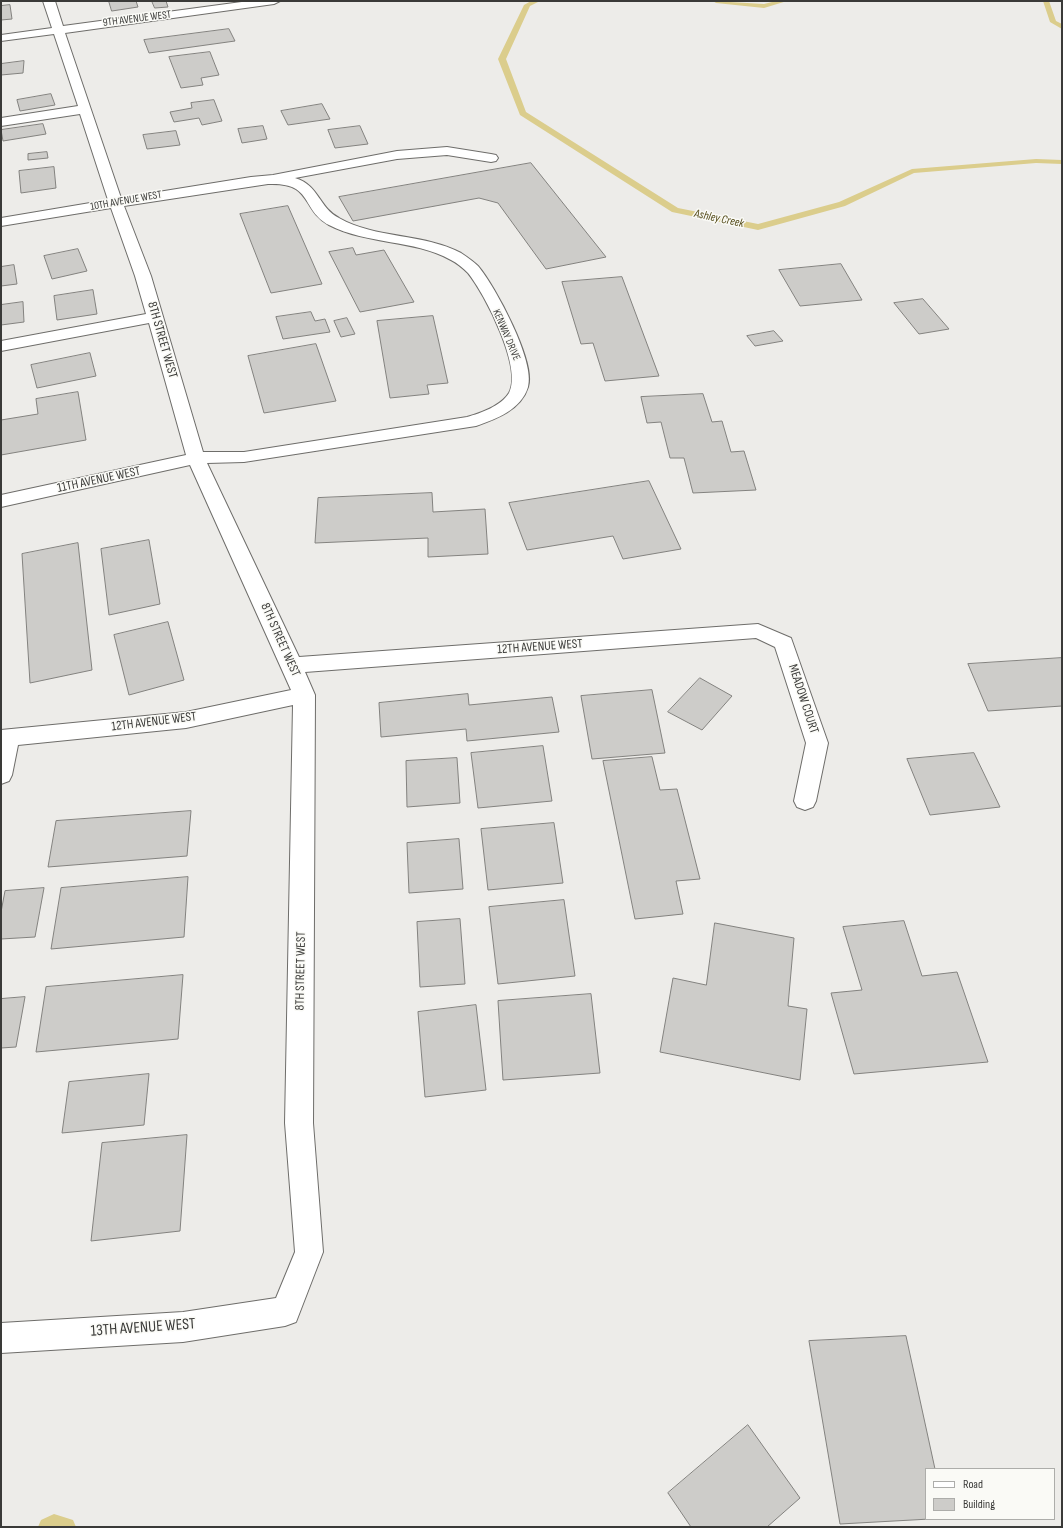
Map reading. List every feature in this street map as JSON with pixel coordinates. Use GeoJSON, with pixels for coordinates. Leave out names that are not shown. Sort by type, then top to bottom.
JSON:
{"type":"FeatureCollection","features":[{"type":"Feature","properties":{"kind":"street","name":"8TH STREET WEST"},"geometry":{"type":"LineString","coordinates":[[49,1],[116,202],[143,276],[196,458],[292,665],[304,695],[299,1123],[309,1252],[285,1311]]}},
{"type":"Feature","properties":{"kind":"street","name":"9TH AVENUE WEST"},"geometry":{"type":"LineString","coordinates":[[1,38],[58,29],[274,1]]}},
{"type":"Feature","properties":{"kind":"street"},"geometry":{"type":"LineString","coordinates":[[1,122],[85,109]]}},
{"type":"Feature","properties":{"kind":"street"},"geometry":{"type":"LineString","coordinates":[[270,179],[397,155],[447,151],[491,158]]}},
{"type":"Feature","properties":{"kind":"street","name":"KENWAY DRIVE"},"geometry":{"type":"LineString","coordinates":[[196,458],[244,457],[470,422],[488,416],[503,408],[514,398],[520,387],[521,376],[517,355],[487,291],[473,270],[463,261],[450,253],[419,242],[349,228],[333,221],[322,212],[304,186],[285,180],[270,179],[251,181]]}},
{"type":"Feature","properties":{"kind":"street","name":"10TH AVENUE WEST"},"geometry":{"type":"LineString","coordinates":[[1,222],[251,181]]}},
{"type":"Feature","properties":{"kind":"street"},"geometry":{"type":"LineString","coordinates":[[1,346],[155,317]]}},
{"type":"Feature","properties":{"kind":"street","name":"11TH AVENUE WEST"},"geometry":{"type":"LineString","coordinates":[[1,501],[196,458]]}},
{"type":"Feature","properties":{"kind":"street","name":"12TH AVENUE WEST"},"geometry":{"type":"LineString","coordinates":[[292,665],[758,631],[784,643]]}},
{"type":"Feature","properties":{"kind":"street","name":"MEADOW COURT"},"geometry":{"type":"LineString","coordinates":[[784,643],[818,743],[805,801]]}},
{"type":"Feature","properties":{"kind":"street","name":"12TH AVENUE WEST"},"geometry":{"type":"LineString","coordinates":[[5,738],[186,720],[304,695]]}},
{"type":"Feature","properties":{"kind":"street"},"geometry":{"type":"LineString","coordinates":[[1,775],[5,738]]}},
{"type":"Feature","properties":{"kind":"street","name":"13TH AVENUE WEST"},"geometry":{"type":"LineString","coordinates":[[1,1338],[183,1327],[285,1311]]}},
{"type":"Feature","properties":{"kind":"building"},"geometry":{"type":"Polygon","coordinates":[[[109,1],[136,1],[138,7],[112,11],[109,1]]]}},
{"type":"Feature","properties":{"kind":"building"},"geometry":{"type":"Polygon","coordinates":[[[152,1],[166,1],[168,7],[155,8],[152,1]]]}},
{"type":"Feature","properties":{"kind":"building"},"geometry":{"type":"Polygon","coordinates":[[[10,5],[12,19],[1,20],[1,6],[10,5]]]}},
{"type":"Feature","properties":{"kind":"building"},"geometry":{"type":"Polygon","coordinates":[[[229,29],[235,41],[149,53],[144,40],[229,29]]]}},
{"type":"Feature","properties":{"kind":"building"},"geometry":{"type":"Polygon","coordinates":[[[210,52],[219,75],[201,78],[203,85],[181,88],[169,57],[210,52]]]}},
{"type":"Feature","properties":{"kind":"building"},"geometry":{"type":"Polygon","coordinates":[[[24,61],[23,73],[1,75],[1,64],[24,61]]]}},
{"type":"Feature","properties":{"kind":"building"},"geometry":{"type":"Polygon","coordinates":[[[51,94],[55,105],[20,111],[17,100],[51,94]]]}},
{"type":"Feature","properties":{"kind":"building"},"geometry":{"type":"Polygon","coordinates":[[[214,100],[222,121],[202,125],[199,118],[174,122],[170,112],[192,108],[191,103],[214,100]]]}},
{"type":"Feature","properties":{"kind":"building"},"geometry":{"type":"Polygon","coordinates":[[[322,104],[330,119],[288,125],[281,111],[322,104]]]}},
{"type":"Feature","properties":{"kind":"building"},"geometry":{"type":"Polygon","coordinates":[[[43,124],[46,134],[3,141],[1,130],[43,124]]]}},
{"type":"Feature","properties":{"kind":"building"},"geometry":{"type":"Polygon","coordinates":[[[263,126],[267,139],[242,143],[238,129],[263,126]]]}},
{"type":"Feature","properties":{"kind":"building"},"geometry":{"type":"Polygon","coordinates":[[[360,126],[368,144],[335,148],[328,130],[360,126]]]}},
{"type":"Feature","properties":{"kind":"building"},"geometry":{"type":"Polygon","coordinates":[[[176,131],[180,145],[147,149],[143,135],[176,131]]]}},
{"type":"Feature","properties":{"kind":"building"},"geometry":{"type":"Polygon","coordinates":[[[47,152],[48,158],[28,160],[28,154],[47,152]]]}},
{"type":"Feature","properties":{"kind":"building"},"geometry":{"type":"Polygon","coordinates":[[[531,163],[606,257],[546,269],[498,203],[479,198],[353,221],[339,197],[531,163]]]}},
{"type":"Feature","properties":{"kind":"building"},"geometry":{"type":"Polygon","coordinates":[[[54,167],[56,188],[21,193],[19,171],[54,167]]]}},
{"type":"Feature","properties":{"kind":"building"},"geometry":{"type":"Polygon","coordinates":[[[288,206],[322,284],[271,293],[240,214],[288,206]]]}},
{"type":"Feature","properties":{"kind":"building"},"geometry":{"type":"Polygon","coordinates":[[[353,248],[356,255],[384,250],[414,302],[360,312],[329,252],[353,248]]]}},
{"type":"Feature","properties":{"kind":"building"},"geometry":{"type":"Polygon","coordinates":[[[78,249],[87,271],[52,279],[44,256],[78,249]]]}},
{"type":"Feature","properties":{"kind":"building"},"geometry":{"type":"Polygon","coordinates":[[[841,264],[862,300],[800,306],[779,270],[841,264]]]}},
{"type":"Feature","properties":{"kind":"building"},"geometry":{"type":"Polygon","coordinates":[[[14,265],[17,284],[1,286],[1,267],[14,265]]]}},
{"type":"Feature","properties":{"kind":"building"},"geometry":{"type":"Polygon","coordinates":[[[622,277],[659,376],[605,381],[593,343],[581,344],[562,282],[622,277]]]}},
{"type":"Feature","properties":{"kind":"building"},"geometry":{"type":"Polygon","coordinates":[[[93,290],[97,314],[57,320],[54,296],[93,290]]]}},
{"type":"Feature","properties":{"kind":"building"},"geometry":{"type":"Polygon","coordinates":[[[923,299],[949,329],[919,334],[894,303],[923,299]]]}},
{"type":"Feature","properties":{"kind":"building"},"geometry":{"type":"Polygon","coordinates":[[[23,302],[24,322],[1,325],[1,305],[23,302]]]}},
{"type":"Feature","properties":{"kind":"building"},"geometry":{"type":"Polygon","coordinates":[[[311,312],[315,321],[325,319],[330,332],[283,339],[276,317],[311,312]]]}},
{"type":"Feature","properties":{"kind":"building"},"geometry":{"type":"Polygon","coordinates":[[[433,316],[448,383],[427,385],[429,394],[390,398],[377,321],[433,316]]]}},
{"type":"Feature","properties":{"kind":"building"},"geometry":{"type":"Polygon","coordinates":[[[347,318],[355,334],[341,337],[334,321],[347,318]]]}},
{"type":"Feature","properties":{"kind":"building"},"geometry":{"type":"Polygon","coordinates":[[[774,331],[783,341],[755,346],[747,336],[774,331]]]}},
{"type":"Feature","properties":{"kind":"building"},"geometry":{"type":"Polygon","coordinates":[[[316,344],[336,401],[264,413],[248,356],[316,344]]]}},
{"type":"Feature","properties":{"kind":"building"},"geometry":{"type":"Polygon","coordinates":[[[90,353],[96,376],[37,388],[31,365],[90,353]]]}},
{"type":"Feature","properties":{"kind":"building"},"geometry":{"type":"Polygon","coordinates":[[[78,392],[86,440],[1,455],[1,420],[38,414],[36,399],[78,392]]]}},
{"type":"Feature","properties":{"kind":"building"},"geometry":{"type":"Polygon","coordinates":[[[703,394],[712,422],[722,421],[731,452],[744,451],[756,490],[693,493],[684,458],[670,458],[661,422],[647,423],[641,397],[703,394]]]}},
{"type":"Feature","properties":{"kind":"building"},"geometry":{"type":"Polygon","coordinates":[[[649,481],[681,549],[623,559],[613,536],[527,550],[509,503],[649,481]]]}},
{"type":"Feature","properties":{"kind":"building"},"geometry":{"type":"Polygon","coordinates":[[[432,493],[433,512],[485,509],[488,554],[428,557],[428,538],[315,543],[318,498],[432,493]]]}},
{"type":"Feature","properties":{"kind":"building"},"geometry":{"type":"Polygon","coordinates":[[[149,540],[160,604],[109,615],[101,549],[149,540]]]}},
{"type":"Feature","properties":{"kind":"building"},"geometry":{"type":"Polygon","coordinates":[[[78,543],[92,670],[30,683],[22,554],[78,543]]]}},
{"type":"Feature","properties":{"kind":"building"},"geometry":{"type":"Polygon","coordinates":[[[168,622],[184,680],[129,695],[114,635],[168,622]]]}},
{"type":"Feature","properties":{"kind":"building"},"geometry":{"type":"Polygon","coordinates":[[[1062,658],[1062,706],[988,711],[968,664],[1062,658]]]}},
{"type":"Feature","properties":{"kind":"building"},"geometry":{"type":"Polygon","coordinates":[[[700,678],[732,696],[702,730],[668,712],[700,678]]]}},
{"type":"Feature","properties":{"kind":"building"},"geometry":{"type":"Polygon","coordinates":[[[652,690],[665,753],[592,759],[581,696],[652,690]]]}},
{"type":"Feature","properties":{"kind":"building"},"geometry":{"type":"Polygon","coordinates":[[[468,694],[469,705],[552,697],[559,732],[467,741],[466,729],[381,737],[379,703],[468,694]]]}},
{"type":"Feature","properties":{"kind":"building"},"geometry":{"type":"Polygon","coordinates":[[[543,746],[552,801],[478,808],[471,753],[543,746]]]}},
{"type":"Feature","properties":{"kind":"building"},"geometry":{"type":"Polygon","coordinates":[[[974,753],[1000,807],[930,815],[907,759],[974,753]]]}},
{"type":"Feature","properties":{"kind":"building"},"geometry":{"type":"Polygon","coordinates":[[[652,757],[660,790],[677,789],[700,879],[676,881],[683,914],[635,919],[603,761],[652,757]]]}},
{"type":"Feature","properties":{"kind":"building"},"geometry":{"type":"Polygon","coordinates":[[[457,758],[460,803],[407,807],[406,761],[457,758]]]}},
{"type":"Feature","properties":{"kind":"building"},"geometry":{"type":"Polygon","coordinates":[[[191,811],[187,856],[48,867],[56,821],[191,811]]]}},
{"type":"Feature","properties":{"kind":"building"},"geometry":{"type":"Polygon","coordinates":[[[554,823],[563,883],[488,890],[481,829],[554,823]]]}},
{"type":"Feature","properties":{"kind":"building"},"geometry":{"type":"Polygon","coordinates":[[[459,839],[463,889],[409,893],[407,843],[459,839]]]}},
{"type":"Feature","properties":{"kind":"building"},"geometry":{"type":"Polygon","coordinates":[[[188,877],[184,937],[51,949],[61,888],[188,877]]]}},
{"type":"Feature","properties":{"kind":"building"},"geometry":{"type":"Polygon","coordinates":[[[44,888],[35,937],[1,939],[1,912],[5,891],[44,888]]]}},
{"type":"Feature","properties":{"kind":"building"},"geometry":{"type":"Polygon","coordinates":[[[564,900],[575,976],[498,984],[489,907],[564,900]]]}},
{"type":"Feature","properties":{"kind":"building"},"geometry":{"type":"Polygon","coordinates":[[[460,919],[465,984],[420,987],[417,922],[460,919]]]}},
{"type":"Feature","properties":{"kind":"building"},"geometry":{"type":"Polygon","coordinates":[[[904,921],[922,976],[957,972],[988,1062],[854,1074],[831,993],[862,990],[843,927],[904,921]]]}},
{"type":"Feature","properties":{"kind":"building"},"geometry":{"type":"Polygon","coordinates":[[[715,923],[794,938],[788,1006],[807,1009],[800,1080],[660,1052],[673,978],[706,985],[715,923]]]}},
{"type":"Feature","properties":{"kind":"building"},"geometry":{"type":"Polygon","coordinates":[[[183,975],[178,1039],[36,1052],[46,987],[183,975]]]}},
{"type":"Feature","properties":{"kind":"building"},"geometry":{"type":"Polygon","coordinates":[[[591,994],[600,1073],[503,1080],[498,1001],[591,994]]]}},
{"type":"Feature","properties":{"kind":"building"},"geometry":{"type":"Polygon","coordinates":[[[25,997],[16,1047],[1,1048],[1,999],[25,997]]]}},
{"type":"Feature","properties":{"kind":"building"},"geometry":{"type":"Polygon","coordinates":[[[476,1005],[486,1090],[425,1097],[418,1012],[476,1005]]]}},
{"type":"Feature","properties":{"kind":"building"},"geometry":{"type":"Polygon","coordinates":[[[149,1074],[144,1125],[62,1133],[69,1082],[149,1074]]]}},
{"type":"Feature","properties":{"kind":"building"},"geometry":{"type":"Polygon","coordinates":[[[187,1135],[180,1231],[91,1241],[102,1143],[187,1135]]]}},
{"type":"Feature","properties":{"kind":"building"},"geometry":{"type":"Polygon","coordinates":[[[906,1336],[935,1468],[925,1468],[925,1519],[840,1524],[809,1341],[906,1336]]]}},
{"type":"Feature","properties":{"kind":"building"},"geometry":{"type":"Polygon","coordinates":[[[748,1425],[800,1498],[767,1527],[691,1527],[668,1493],[748,1425]]]}},
{"type":"Feature","properties":{"kind":"waterway","name":"Ashley Creek"},"geometry":{"type":"LineString","coordinates":[[537,1],[527,5],[502,59],[523,113],[675,210],[758,227],[842,204],[912,171],[1036,161],[1062,162]]}},
{"type":"Feature","properties":{"kind":"waterway","name":"Ashley Creek"},"geometry":{"type":"LineString","coordinates":[[716,1],[764,6],[784,1]]}},
{"type":"Feature","properties":{"kind":"waterway","name":"Ashley Creek"},"geometry":{"type":"LineString","coordinates":[[1046,1],[1053,22],[1062,27]]}},
{"type":"Feature","properties":{"kind":"waterway","name":"Ashley Creek"},"geometry":{"type":"LineString","coordinates":[[48,1527],[54,1524],[66,1527]]}}]}
